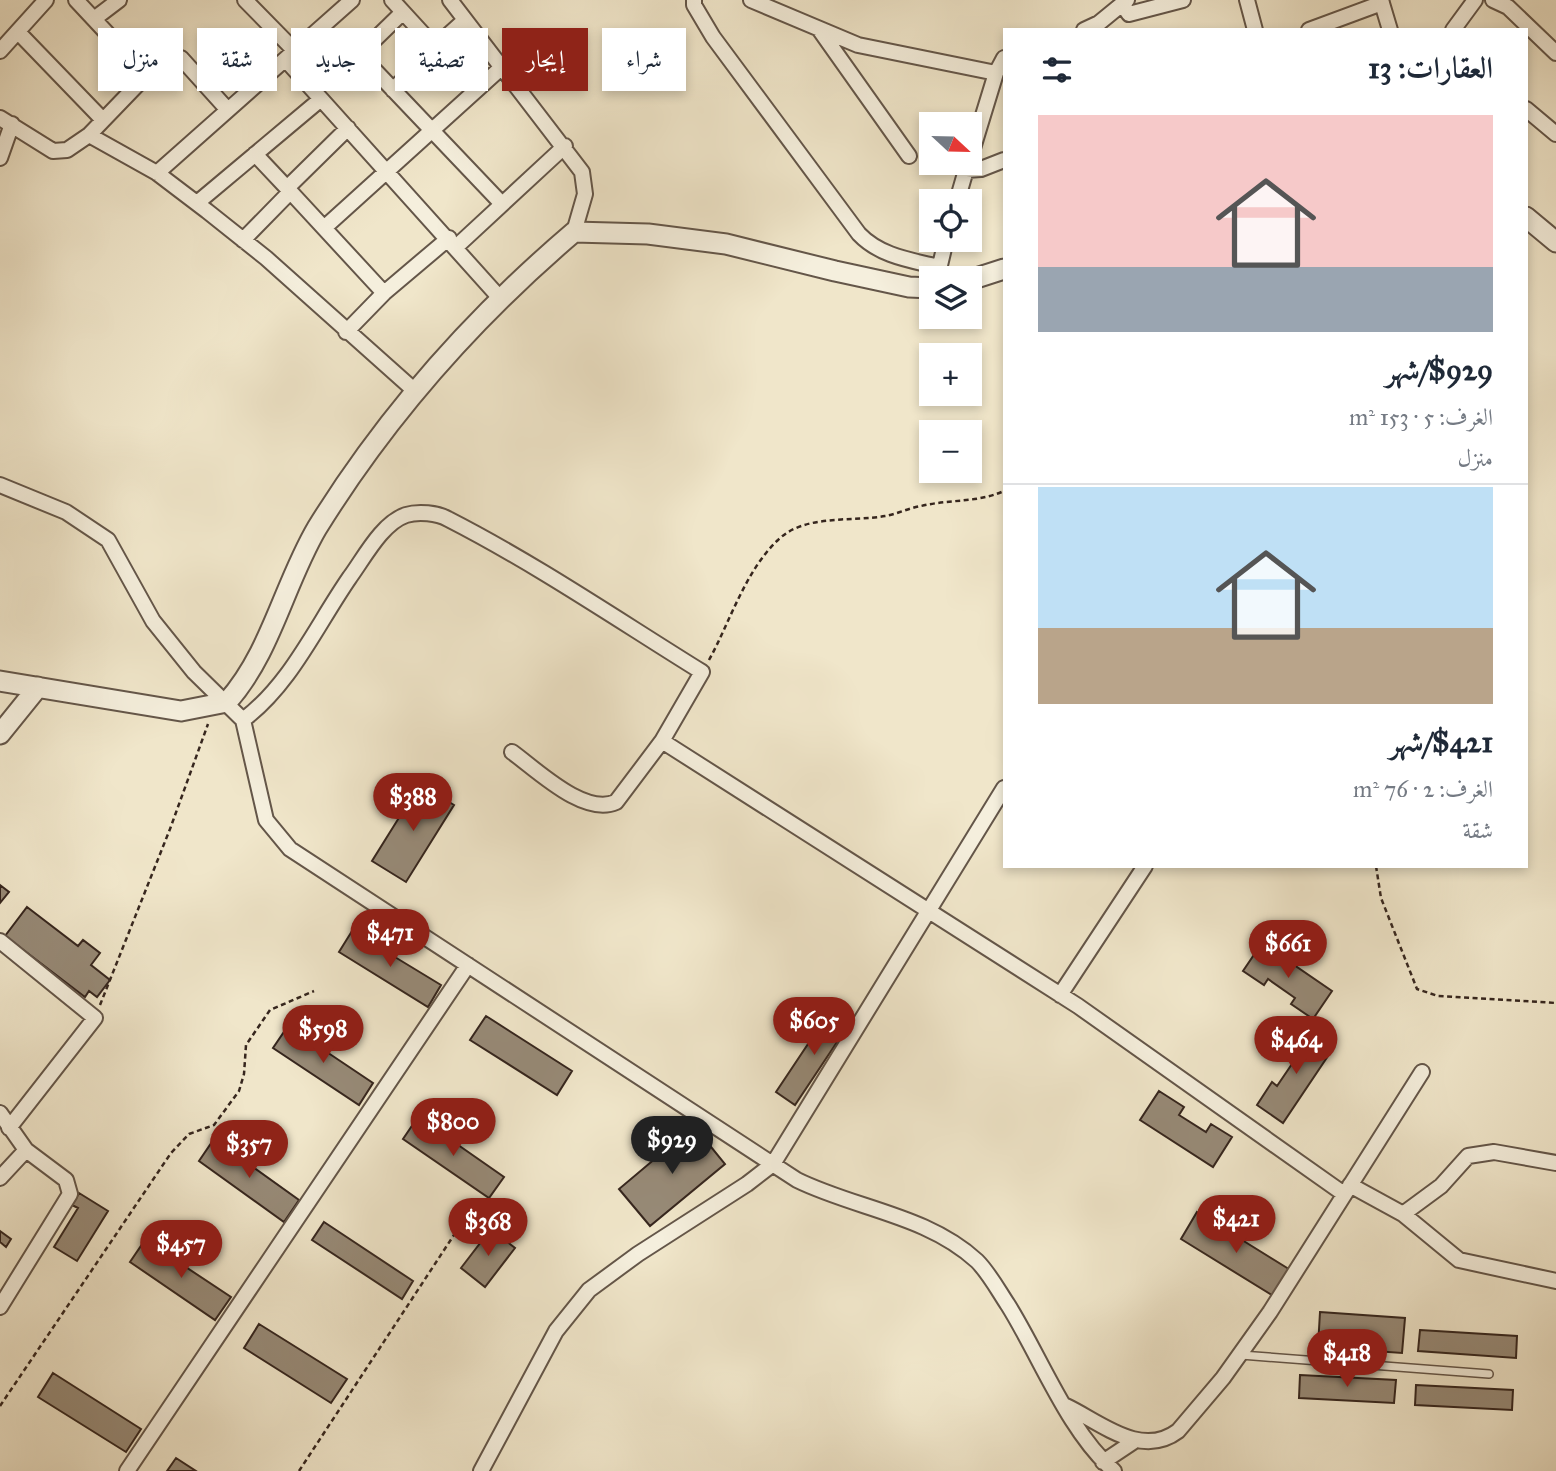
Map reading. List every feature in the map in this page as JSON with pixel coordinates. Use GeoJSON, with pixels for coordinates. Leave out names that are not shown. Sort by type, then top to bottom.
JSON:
{"type":"FeatureCollection","features":[{"type":"Feature","properties":{"kind":"street"},"geometry":{"type":"LineString","coordinates":[[0,51],[46,0]]}},
{"type":"Feature","properties":{"kind":"street"},"geometry":{"type":"LineString","coordinates":[[76,0],[102,28]]}},
{"type":"Feature","properties":{"kind":"street"},"geometry":{"type":"LineString","coordinates":[[94,19],[119,0]]}},
{"type":"Feature","properties":{"kind":"street"},"geometry":{"type":"LineString","coordinates":[[157,173],[227,108],[291,56],[245,0]]}},
{"type":"Feature","properties":{"kind":"street"},"geometry":{"type":"LineString","coordinates":[[322,28],[352,0]]}},
{"type":"Feature","properties":{"kind":"street"},"geometry":{"type":"LineString","coordinates":[[392,0],[418,28]]}},
{"type":"Feature","properties":{"kind":"street"},"geometry":{"type":"LineString","coordinates":[[324,229],[502,67],[450,0]]}},
{"type":"Feature","properties":{"kind":"street"},"geometry":{"type":"LineString","coordinates":[[694,0],[694,5],[713,37],[859,234],[870,245],[919,266]]}},
{"type":"Feature","properties":{"kind":"street"},"geometry":{"type":"LineString","coordinates":[[751,0],[858,45],[996,73]]}},
{"type":"Feature","properties":{"kind":"street"},"geometry":{"type":"LineString","coordinates":[[1088,28],[1099,23],[1125,2],[1129,14],[1140,14],[1183,0]]}},
{"type":"Feature","properties":{"kind":"street"},"geometry":{"type":"LineString","coordinates":[[1247,0],[1254,28]]}},
{"type":"Feature","properties":{"kind":"street"},"geometry":{"type":"LineString","coordinates":[[1454,28],[1475,0]]}},
{"type":"Feature","properties":{"kind":"street"},"geometry":{"type":"LineString","coordinates":[[1493,0],[1508,7],[1556,52]]}},
{"type":"Feature","properties":{"kind":"street"},"geometry":{"type":"LineString","coordinates":[[1314,28],[1382,2],[1389,28]]}},
{"type":"Feature","properties":{"kind":"street"},"geometry":{"type":"LineString","coordinates":[[404,12],[363,54],[364,59],[502,205]]}},
{"type":"Feature","properties":{"kind":"street"},"geometry":{"type":"LineString","coordinates":[[456,28],[465,20]]}},
{"type":"Feature","properties":{"kind":"street"},"geometry":{"type":"LineString","coordinates":[[818,29],[909,156]]}},
{"type":"Feature","properties":{"kind":"street"},"geometry":{"type":"LineString","coordinates":[[18,32],[103,120]]}},
{"type":"Feature","properties":{"kind":"street"},"geometry":{"type":"LineString","coordinates":[[982,118],[996,73],[1003,60]]}},
{"type":"Feature","properties":{"kind":"street"},"geometry":{"type":"LineString","coordinates":[[183,62],[227,108]]}},
{"type":"Feature","properties":{"kind":"street"},"geometry":{"type":"LineString","coordinates":[[0,158],[6,121],[53,151],[67,150],[89,135],[132,91]]}},
{"type":"Feature","properties":{"kind":"street"},"geometry":{"type":"LineString","coordinates":[[315,91],[499,297]]}},
{"type":"Feature","properties":{"kind":"street"},"geometry":{"type":"LineString","coordinates":[[0,681],[181,710],[220,705],[253,668],[291,579],[316,531],[373,442],[499,297],[574,232],[585,194],[582,172],[521,91]]}},
{"type":"Feature","properties":{"kind":"street"},"geometry":{"type":"LineString","coordinates":[[197,203],[321,99]]}},
{"type":"Feature","properties":{"kind":"street"},"geometry":{"type":"LineString","coordinates":[[1528,111],[1556,134]]}},
{"type":"Feature","properties":{"kind":"street"},"geometry":{"type":"LineString","coordinates":[[243,240],[348,128]]}},
{"type":"Feature","properties":{"kind":"street"},"geometry":{"type":"LineString","coordinates":[[89,135],[157,173],[197,203],[415,391]]}},
{"type":"Feature","properties":{"kind":"street"},"geometry":{"type":"LineString","coordinates":[[345,332],[384,293],[502,205],[565,146]]}},
{"type":"Feature","properties":{"kind":"street"},"geometry":{"type":"LineString","coordinates":[[255,154],[384,293]]}},
{"type":"Feature","properties":{"kind":"street"},"geometry":{"type":"LineString","coordinates":[[982,169],[1003,160]]}},
{"type":"Feature","properties":{"kind":"street"},"geometry":{"type":"LineString","coordinates":[[1528,219],[1556,242]]}},
{"type":"Feature","properties":{"kind":"street"},"geometry":{"type":"LineString","coordinates":[[574,232],[648,234],[714,242],[909,288],[919,288]]}},
{"type":"Feature","properties":{"kind":"street"},"geometry":{"type":"LineString","coordinates":[[982,276],[1003,269]]}},
{"type":"Feature","properties":{"kind":"street"},"geometry":{"type":"LineString","coordinates":[[0,485],[65,512],[108,540],[153,621],[220,705],[243,720],[261,804],[274,833],[290,849],[773,1164],[830,1196],[907,1219],[941,1235],[978,1262],[1020,1324],[1066,1405],[1109,1466],[1133,1441]]}},
{"type":"Feature","properties":{"kind":"street"},"geometry":{"type":"LineString","coordinates":[[243,720],[265,704],[383,533],[406,515],[427,514],[447,518],[546,574],[702,672],[662,741],[616,802],[604,805],[586,804],[512,752]]}},
{"type":"Feature","properties":{"kind":"street"},"geometry":{"type":"LineString","coordinates":[[0,734],[38,687]]}},
{"type":"Feature","properties":{"kind":"street"},"geometry":{"type":"LineString","coordinates":[[662,741],[1060,995],[1347,1190],[1403,1214],[1459,1260],[1556,1281]]}},
{"type":"Feature","properties":{"kind":"street"},"geometry":{"type":"LineString","coordinates":[[481,1471],[556,1331],[582,1297],[638,1254],[747,1184],[773,1164],[1003,790]]}},
{"type":"Feature","properties":{"kind":"street"},"geometry":{"type":"LineString","coordinates":[[1060,995],[1144,868]]}},
{"type":"Feature","properties":{"kind":"street"},"geometry":{"type":"LineString","coordinates":[[0,941],[95,1018],[9,1128]]}},
{"type":"Feature","properties":{"kind":"street"},"geometry":{"type":"LineString","coordinates":[[128,1471],[468,965]]}},
{"type":"Feature","properties":{"kind":"street"},"geometry":{"type":"LineString","coordinates":[[1066,1405],[1133,1441],[1161,1440],[1178,1431],[1240,1354],[1313,1248],[1422,1072]]}},
{"type":"Feature","properties":{"kind":"street"},"geometry":{"type":"LineString","coordinates":[[0,1113],[26,1150],[66,1180],[70,1194],[0,1307]]}},
{"type":"Feature","properties":{"kind":"street"},"geometry":{"type":"LineString","coordinates":[[0,1178],[26,1150]]}},
{"type":"Feature","properties":{"kind":"street"},"geometry":{"type":"LineString","coordinates":[[1403,1214],[1441,1186],[1468,1156],[1494,1152],[1556,1163]]}},
{"type":"Feature","properties":{"kind":"lane"},"geometry":{"type":"LineString","coordinates":[[1240,1354],[1489,1374]]}},
{"type":"Feature","properties":{"kind":"path"},"geometry":{"type":"LineString","coordinates":[[702,672],[750,580],[773,544],[788,531],[807,524],[886,516],[921,506],[973,501],[1003,491]]}},
{"type":"Feature","properties":{"kind":"path"},"geometry":{"type":"LineString","coordinates":[[95,1018],[220,705]]}},
{"type":"Feature","properties":{"kind":"path"},"geometry":{"type":"LineString","coordinates":[[1376,868],[1381,898],[1417,989],[1438,996],[1556,1003]]}},
{"type":"Feature","properties":{"kind":"path"},"geometry":{"type":"LineString","coordinates":[[0,1406],[171,1153],[189,1134],[214,1125],[239,1091],[244,1074],[246,1045],[257,1026],[271,1010],[314,991]]}},
{"type":"Feature","properties":{"kind":"path"},"geometry":{"type":"LineString","coordinates":[[299,1471],[471,1209]]}},
{"type":"Feature","properties":{"kind":"building"},"geometry":{"type":"Polygon","coordinates":[[[420,784],[454,805],[406,882],[372,861],[420,784]]]}},
{"type":"Feature","properties":{"kind":"building"},"geometry":{"type":"Polygon","coordinates":[[[0,885],[9,892],[0,903],[0,885]]]}},
{"type":"Feature","properties":{"kind":"building"},"geometry":{"type":"Polygon","coordinates":[[[27,907],[78,946],[83,940],[100,953],[91,965],[110,980],[97,997],[89,991],[85,997],[5,936],[27,907]]]}},
{"type":"Feature","properties":{"kind":"building"},"geometry":{"type":"Polygon","coordinates":[[[352,931],[441,985],[428,1007],[339,952],[352,931]]]}},
{"type":"Feature","properties":{"kind":"building"},"geometry":{"type":"Polygon","coordinates":[[[1262,943],[1332,991],[1313,1019],[1291,1004],[1295,998],[1268,979],[1264,985],[1243,971],[1262,943]]]}},
{"type":"Feature","properties":{"kind":"building"},"geometry":{"type":"Polygon","coordinates":[[[832,1008],[851,1021],[795,1105],[776,1092],[832,1008]]]}},
{"type":"Feature","properties":{"kind":"building"},"geometry":{"type":"Polygon","coordinates":[[[486,1016],[572,1071],[557,1095],[470,1040],[486,1016]]]}},
{"type":"Feature","properties":{"kind":"building"},"geometry":{"type":"Polygon","coordinates":[[[288,1026],[373,1083],[359,1105],[273,1048],[288,1026]]]}},
{"type":"Feature","properties":{"kind":"building"},"geometry":{"type":"Polygon","coordinates":[[[1308,1029],[1334,1047],[1283,1123],[1257,1105],[1272,1082],[1277,1086],[1296,1058],[1291,1054],[1308,1029]]]}},
{"type":"Feature","properties":{"kind":"building"},"geometry":{"type":"Polygon","coordinates":[[[1159,1091],[1184,1107],[1179,1115],[1206,1132],[1211,1124],[1232,1137],[1213,1167],[1140,1120],[1159,1091]]]}},
{"type":"Feature","properties":{"kind":"building"},"geometry":{"type":"Polygon","coordinates":[[[418,1117],[504,1177],[489,1198],[403,1139],[418,1117]]]}},
{"type":"Feature","properties":{"kind":"building"},"geometry":{"type":"Polygon","coordinates":[[[694,1126],[725,1164],[650,1226],[619,1189],[694,1126]]]}},
{"type":"Feature","properties":{"kind":"building"},"geometry":{"type":"Polygon","coordinates":[[[214,1139],[299,1200],[284,1222],[199,1161],[214,1139]]]}},
{"type":"Feature","properties":{"kind":"building"},"geometry":{"type":"Polygon","coordinates":[[[79,1193],[108,1211],[77,1261],[54,1247],[78,1208],[72,1205],[79,1193]]]}},
{"type":"Feature","properties":{"kind":"building"},"geometry":{"type":"Polygon","coordinates":[[[1197,1212],[1292,1271],[1275,1297],[1181,1239],[1197,1212]]]}},
{"type":"Feature","properties":{"kind":"building"},"geometry":{"type":"Polygon","coordinates":[[[324,1222],[413,1281],[402,1299],[312,1240],[324,1222]]]}},
{"type":"Feature","properties":{"kind":"building"},"geometry":{"type":"Polygon","coordinates":[[[491,1229],[515,1248],[485,1287],[461,1268],[491,1229]]]}},
{"type":"Feature","properties":{"kind":"building"},"geometry":{"type":"Polygon","coordinates":[[[0,1231],[11,1239],[6,1247],[0,1242],[0,1231]]]}},
{"type":"Feature","properties":{"kind":"building"},"geometry":{"type":"Polygon","coordinates":[[[145,1240],[231,1297],[215,1320],[130,1262],[145,1240]]]}},
{"type":"Feature","properties":{"kind":"building"},"geometry":{"type":"Polygon","coordinates":[[[1320,1312],[1405,1318],[1402,1353],[1318,1347],[1320,1312]]]}},
{"type":"Feature","properties":{"kind":"building"},"geometry":{"type":"Polygon","coordinates":[[[259,1324],[347,1379],[331,1403],[244,1348],[259,1324]]]}},
{"type":"Feature","properties":{"kind":"building"},"geometry":{"type":"Polygon","coordinates":[[[1420,1330],[1517,1336],[1516,1358],[1418,1351],[1420,1330]]]}},
{"type":"Feature","properties":{"kind":"building"},"geometry":{"type":"Polygon","coordinates":[[[53,1373],[141,1429],[126,1452],[38,1397],[53,1373]]]}},
{"type":"Feature","properties":{"kind":"building"},"geometry":{"type":"Polygon","coordinates":[[[1300,1375],[1396,1380],[1394,1403],[1299,1398],[1300,1375]]]}},
{"type":"Feature","properties":{"kind":"building"},"geometry":{"type":"Polygon","coordinates":[[[1416,1385],[1513,1390],[1512,1410],[1415,1405],[1416,1385]]]}},
{"type":"Feature","properties":{"kind":"building"},"geometry":{"type":"Polygon","coordinates":[[[176,1458],[196,1471],[167,1471],[176,1458]]]}}]}
